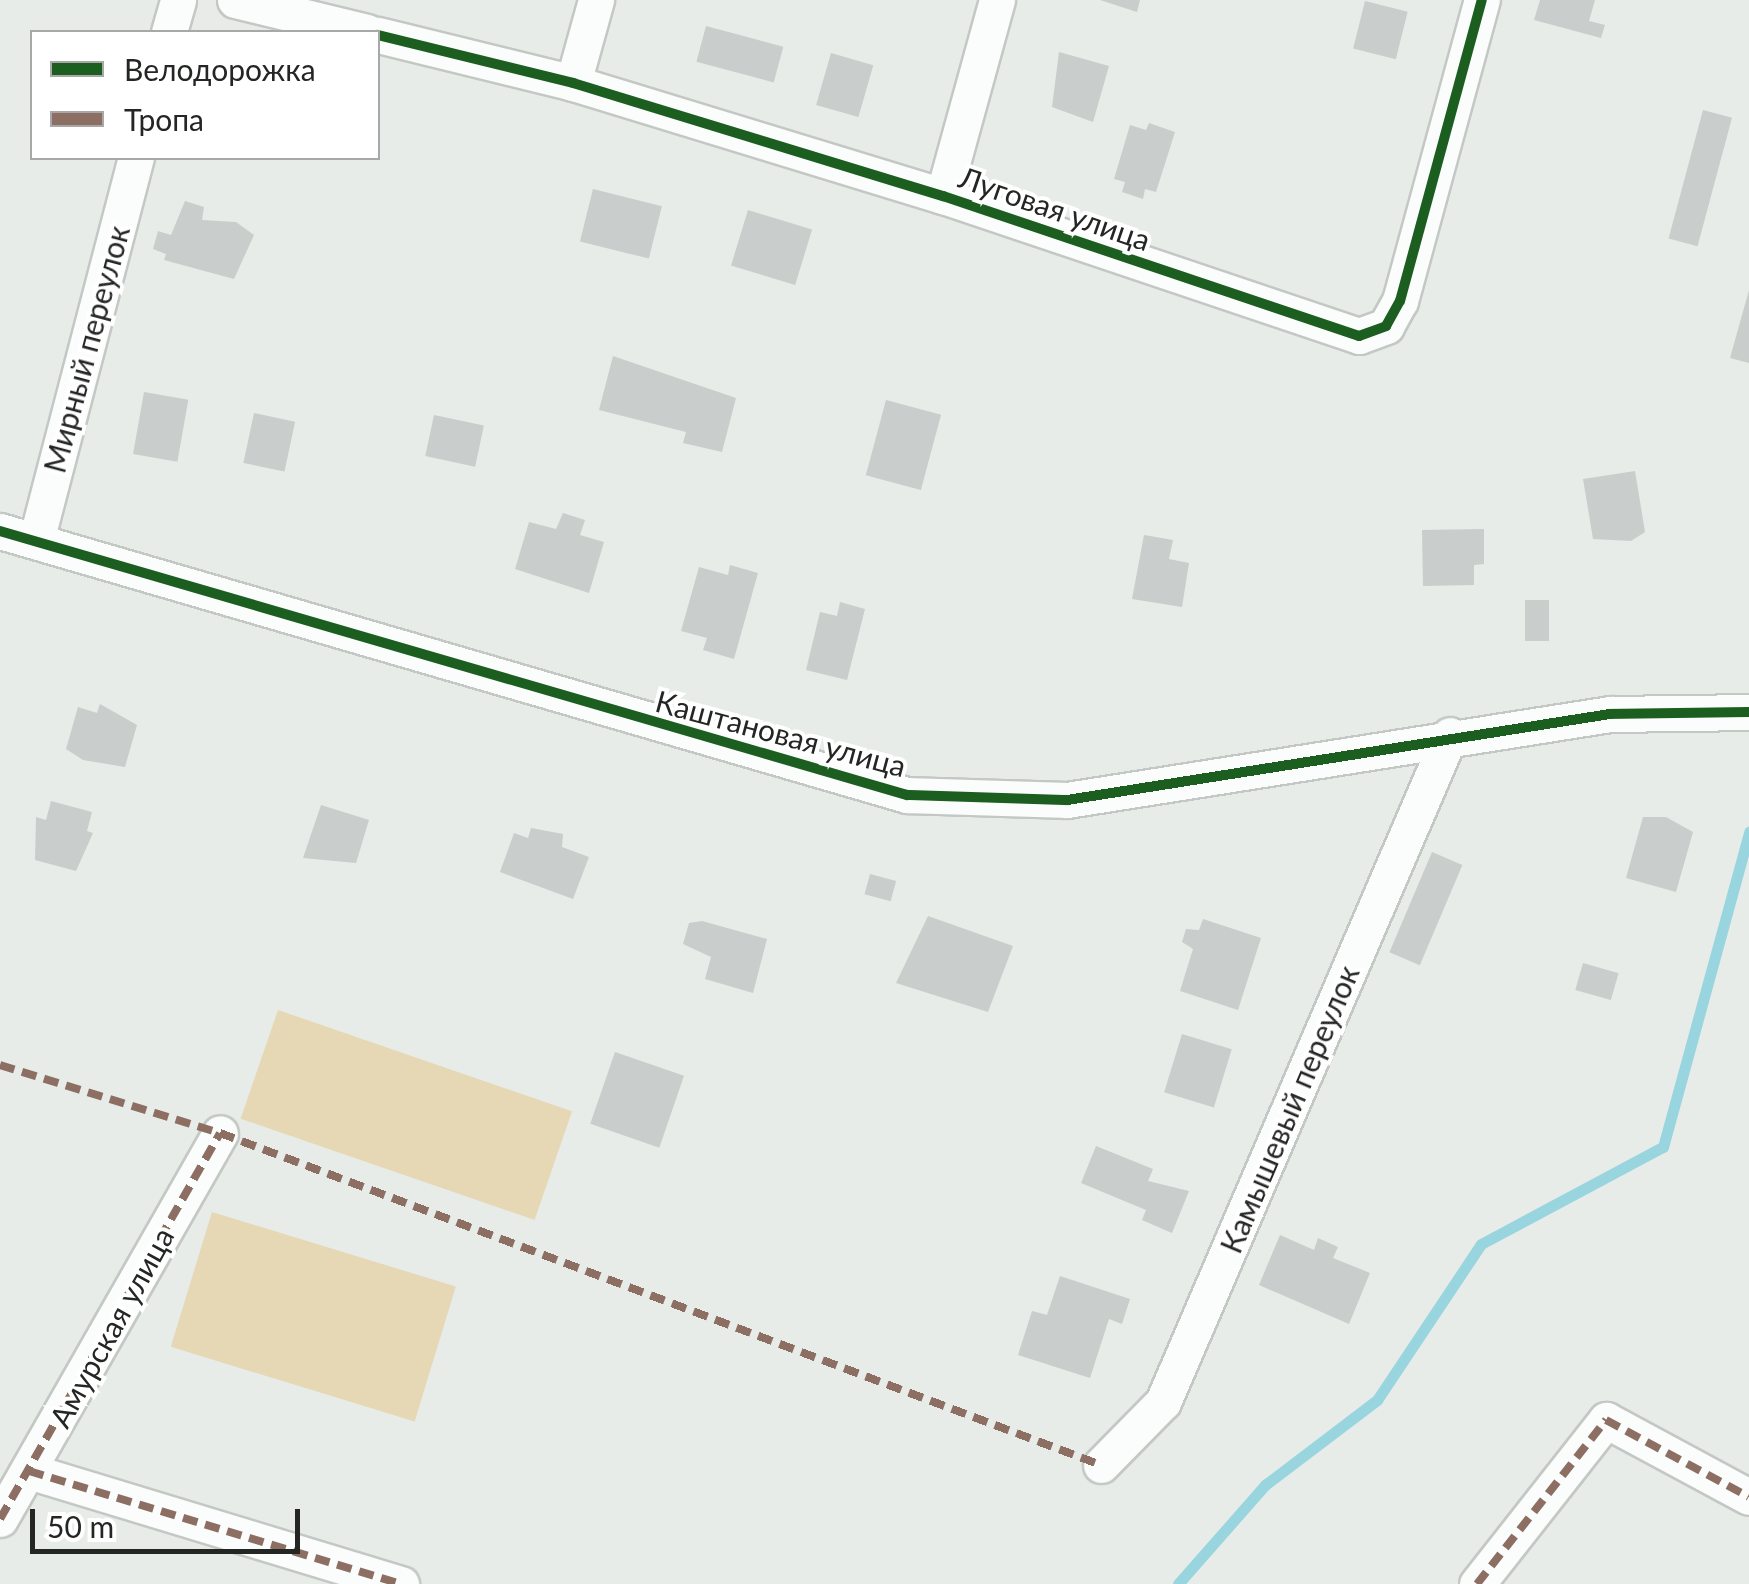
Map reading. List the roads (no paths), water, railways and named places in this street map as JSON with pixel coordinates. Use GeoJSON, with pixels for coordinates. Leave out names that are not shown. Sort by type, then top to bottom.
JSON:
{"type":"FeatureCollection","features":[{"type":"Feature","properties":{"kind":"street"},"geometry":{"type":"LineString","coordinates":[[170,30],[178,0]]}},
{"type":"Feature","properties":{"kind":"street"},"geometry":{"type":"LineString","coordinates":[[235,0],[359,30]]}},
{"type":"Feature","properties":{"kind":"street"},"geometry":{"type":"LineString","coordinates":[[573,83],[596,0]]}},
{"type":"Feature","properties":{"kind":"street"},"geometry":{"type":"LineString","coordinates":[[943,196],[997,0]]}},
{"type":"Feature","properties":{"kind":"street","name":"Луговая улица"},"geometry":{"type":"LineString","coordinates":[[380,35],[573,83],[943,196],[1359,336],[1386,326],[1400,301],[1482,0]]}},
{"type":"Feature","properties":{"kind":"street","name":"Мирный переулок"},"geometry":{"type":"LineString","coordinates":[[36,541],[135,160]]}},
{"type":"Feature","properties":{"kind":"street","name":"Каштановая улица"},"geometry":{"type":"LineString","coordinates":[[0,530],[908,795],[1066,800],[1450,735],[1610,714],[1749,712]]}},
{"type":"Feature","properties":{"kind":"street","name":"Камышевый переулок"},"geometry":{"type":"LineString","coordinates":[[1101,1465],[1163,1402],[1450,735]]}},
{"type":"Feature","properties":{"kind":"street","name":"Амурская улица"},"geometry":{"type":"LineString","coordinates":[[0,1519],[220,1133]]}},
{"type":"Feature","properties":{"kind":"street"},"geometry":{"type":"LineString","coordinates":[[1478,1584],[1606,1420],[1749,1497]]}},
{"type":"Feature","properties":{"kind":"street"},"geometry":{"type":"LineString","coordinates":[[29,1472],[401,1584]]}},
{"type":"Feature","properties":{"kind":"waterway"},"geometry":{"type":"LineString","coordinates":[[1178,1584],[1265,1485],[1377,1400],[1481,1244],[1663,1147],[1749,832]]}}]}
